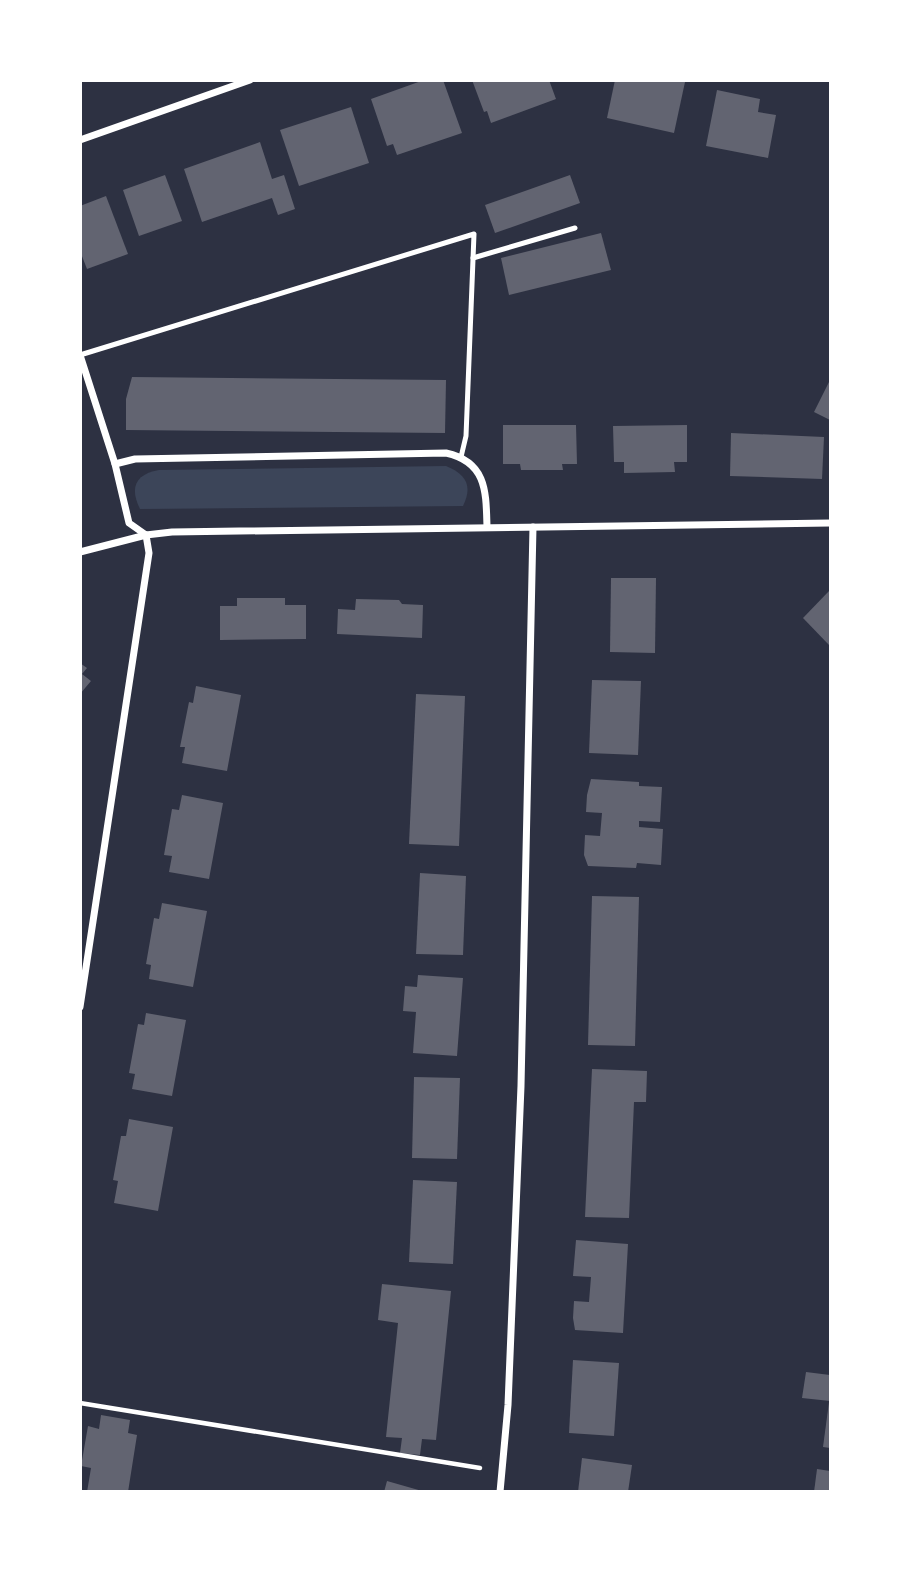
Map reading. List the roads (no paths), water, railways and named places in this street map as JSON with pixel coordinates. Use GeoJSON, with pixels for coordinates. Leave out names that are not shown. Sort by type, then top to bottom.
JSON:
{"type":"FeatureCollection","features":[{"type":"Feature","properties":{"kind":"street"},"geometry":{"type":"LineString","coordinates":[[80,140],[250,80]]}},
{"type":"Feature","properties":{"kind":"street"},"geometry":{"type":"LineString","coordinates":[[80,355],[115,464],[129,523],[146,535],[149,553],[80,1007]]}},
{"type":"Feature","properties":{"kind":"street"},"geometry":{"type":"LineString","coordinates":[[115,464],[135,458],[446,453],[461,457],[473,465],[482,480],[487,527]]}},
{"type":"Feature","properties":{"kind":"street"},"geometry":{"type":"LineString","coordinates":[[80,552],[146,535],[172,532],[831,523]]}},
{"type":"Feature","properties":{"kind":"street"},"geometry":{"type":"LineString","coordinates":[[500,1492],[508,1391],[521,1086],[533,527]]}},
{"type":"Feature","properties":{"kind":"lane"},"geometry":{"type":"LineString","coordinates":[[473,258],[575,228]]}},
{"type":"Feature","properties":{"kind":"lane"},"geometry":{"type":"LineString","coordinates":[[80,355],[474,234],[466,436],[461,457]]}}]}
